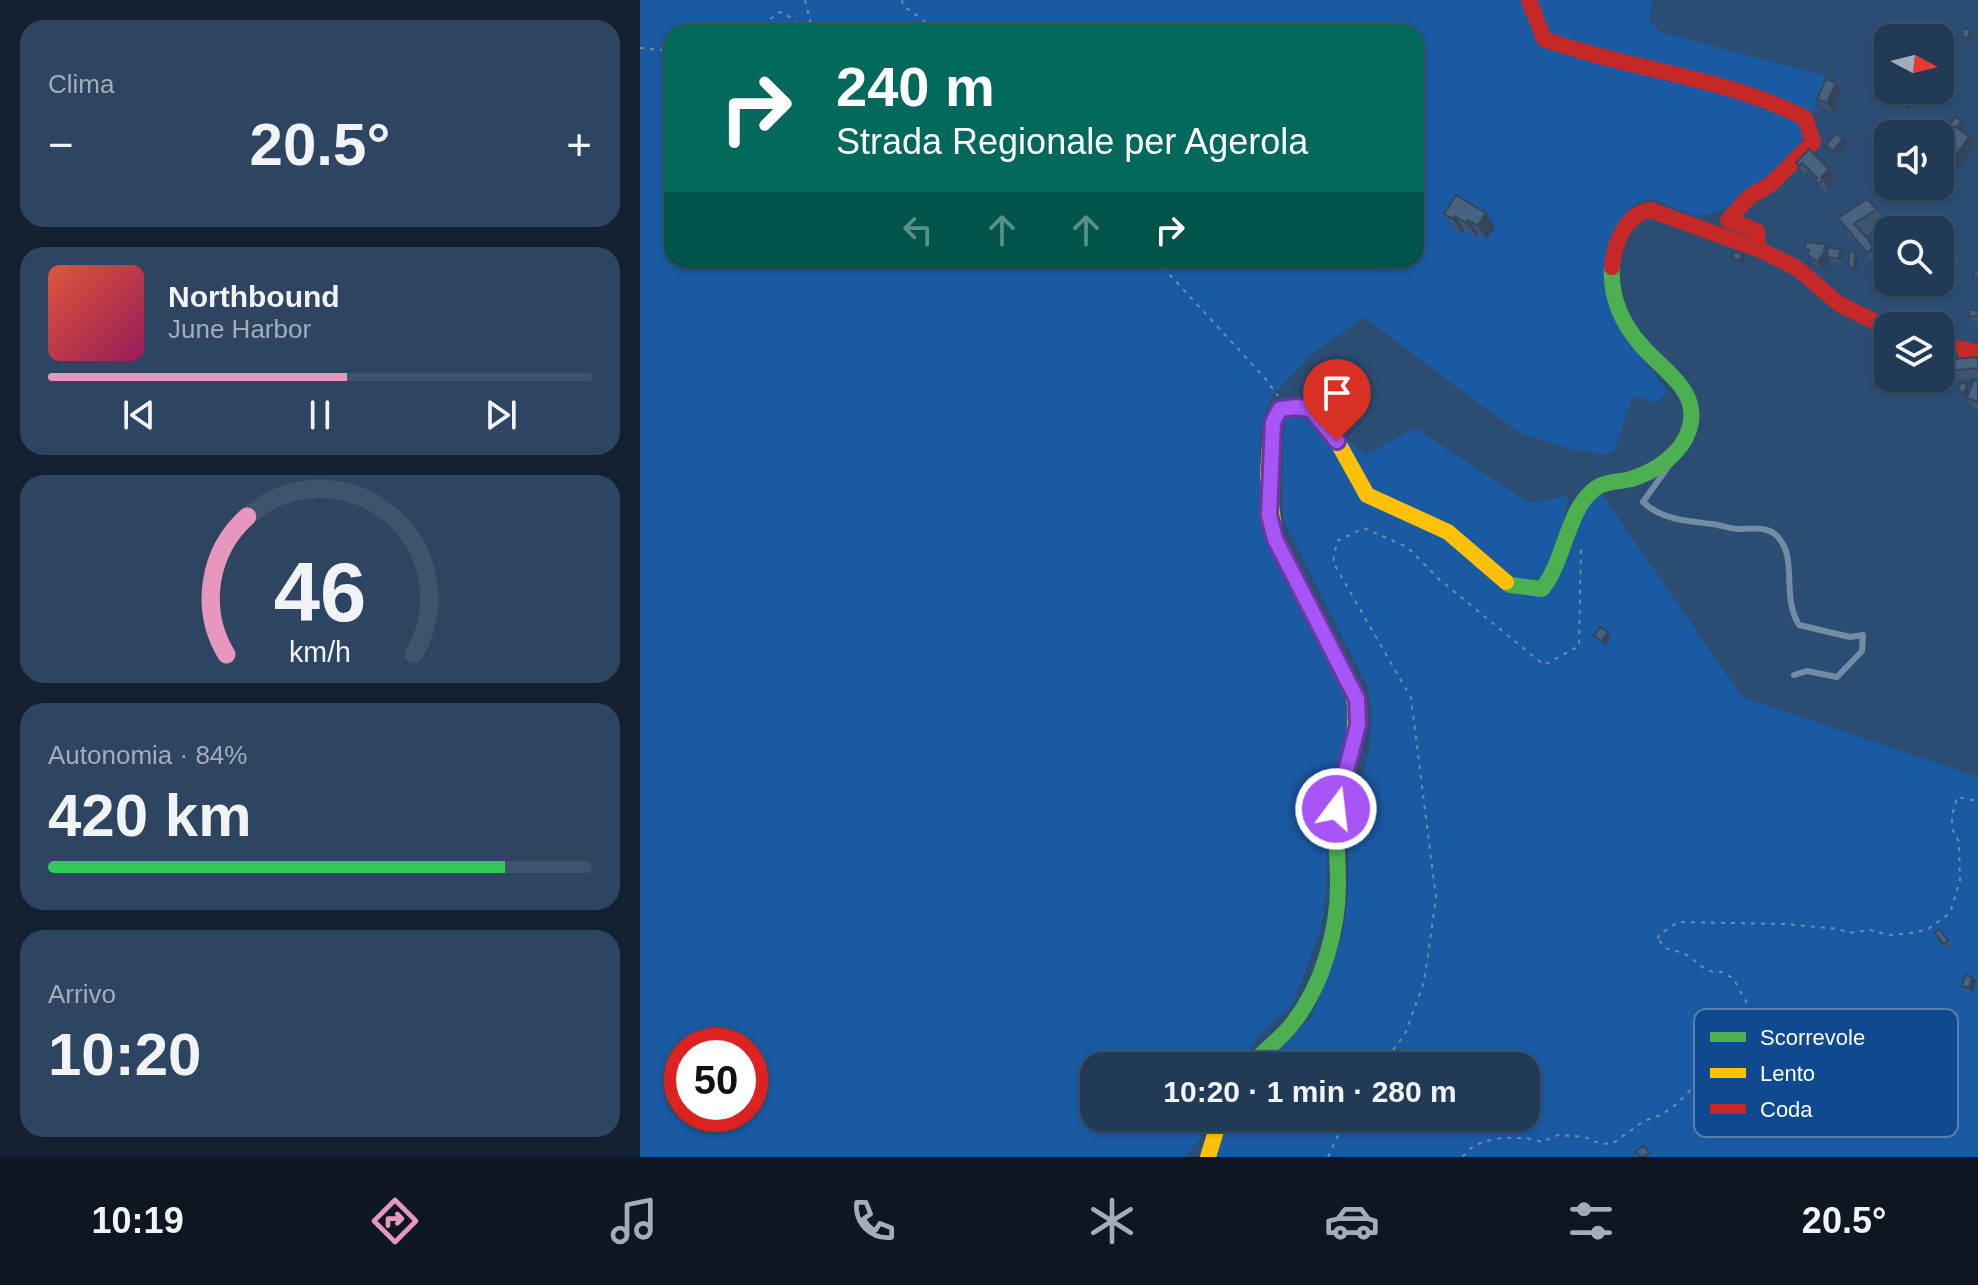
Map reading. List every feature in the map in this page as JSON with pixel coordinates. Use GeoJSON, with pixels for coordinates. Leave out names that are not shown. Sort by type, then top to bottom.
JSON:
{"type":"FeatureCollection","features":[{"type":"Feature","properties":{"kind":"main road"},"geometry":{"type":"LineString","coordinates":[[1529,0],[1544,39],[1588,55],[1660,68],[1732,88],[1787,108],[1805,118],[1813,142],[1771,184],[1749,197],[1728,220],[1757,231],[1758,249]]}},
{"type":"Feature","properties":{"kind":"main road"},"geometry":{"type":"LineString","coordinates":[[1264,1052],[1291,1026],[1305,1006],[1336,918],[1339,892],[1334,851],[1336,809],[1358,725],[1357,699],[1351,684],[1275,539],[1269,515],[1273,422],[1280,409],[1311,409],[1337,441],[1367,495],[1448,532],[1510,585],[1542,589],[1553,579],[1582,503],[1597,487],[1632,479],[1658,467],[1678,451],[1688,436],[1692,420],[1691,405],[1681,382],[1641,345],[1622,318],[1611,290],[1618,241],[1636,214],[1650,210],[1758,249],[1797,268],[1839,304],[1874,321]]}},
{"type":"Feature","properties":{"kind":"main road"},"geometry":{"type":"LineString","coordinates":[[1954,347],[1978,353]]}},
{"type":"Feature","properties":{"kind":"main road"},"geometry":{"type":"LineString","coordinates":[[1208,1157],[1216,1132]]}},
{"type":"Feature","properties":{"kind":"lane"},"geometry":{"type":"LineString","coordinates":[[1678,451],[1643,502],[1650,509],[1672,518],[1734,529],[1760,527],[1777,535],[1788,555],[1788,596],[1792,615],[1799,625],[1850,637],[1863,635],[1862,651],[1837,677],[1807,671],[1794,675]]}},
{"type":"Feature","properties":{"kind":"path"},"geometry":{"type":"LineString","coordinates":[[805,0],[811,24]]}},
{"type":"Feature","properties":{"kind":"path"},"geometry":{"type":"LineString","coordinates":[[902,0],[903,6],[927,24]]}},
{"type":"Feature","properties":{"kind":"path"},"geometry":{"type":"LineString","coordinates":[[763,24],[780,12],[798,24]]}},
{"type":"Feature","properties":{"kind":"path"},"geometry":{"type":"LineString","coordinates":[[640,48],[664,50]]}},
{"type":"Feature","properties":{"kind":"path"},"geometry":{"type":"LineString","coordinates":[[1163,268],[1264,377],[1286,408]]}},
{"type":"Feature","properties":{"kind":"path"},"geometry":{"type":"LineString","coordinates":[[1392,1052],[1405,1034],[1424,982],[1436,898],[1411,698],[1333,562],[1337,541],[1364,528],[1407,547],[1440,580],[1544,665],[1579,646],[1581,535]]}},
{"type":"Feature","properties":{"kind":"path"},"geometry":{"type":"LineString","coordinates":[[1750,1009],[1733,978],[1721,972],[1708,971],[1684,953],[1664,948],[1660,941],[1657,942],[1659,935],[1678,922],[1784,924],[1839,929],[1848,933],[1870,930],[1889,935],[1928,929],[1950,913],[1960,881],[1959,842],[1952,828],[1957,797],[1978,801]]}},
{"type":"Feature","properties":{"kind":"path"},"geometry":{"type":"LineString","coordinates":[[1463,1157],[1467,1149],[1489,1139],[1533,1138],[1542,1142],[1558,1135],[1585,1137],[1601,1144],[1613,1143],[1644,1121],[1661,1115],[1694,1086]]}},
{"type":"Feature","properties":{"kind":"path"},"geometry":{"type":"LineString","coordinates":[[1328,1157],[1340,1132]]}},
{"type":"Feature","properties":{"kind":"shaded area"},"geometry":{"type":"Polygon","coordinates":[[[640,0],[1653,0],[1649,20],[1660,32],[1826,76],[1793,155],[1750,194],[1722,210],[1697,215],[1661,201],[1647,200],[1634,205],[1621,220],[1606,257],[1608,299],[1628,338],[1668,392],[1656,402],[1632,396],[1614,452],[1606,455],[1570,449],[1523,434],[1364,317],[1310,355],[1270,398],[1260,442],[1260,523],[1346,694],[1350,710],[1348,745],[1328,810],[1326,893],[1321,928],[1293,1004],[1258,1037],[1247,1052],[1080,1052],[1080,1132],[1202,1132],[1185,1157],[640,1157],[640,0]]]}},
{"type":"Feature","properties":{"kind":"shaded area"},"geometry":{"type":"Polygon","coordinates":[[[1286,408],[1311,409],[1366,455],[1415,428],[1530,503],[1568,496],[1554,572],[1597,487],[1742,697],[1978,777],[1978,1157],[1214,1157],[1226,1132],[1540,1132],[1540,1052],[1275,1052],[1312,1017],[1343,934],[1348,894],[1350,813],[1370,749],[1372,708],[1367,686],[1283,519],[1286,408]]]}},
{"type":"Feature","properties":{"kind":"building"},"geometry":{"type":"Polygon","coordinates":[[[1964,28],[1970,30],[1968,38],[1962,36],[1964,28]]]}},
{"type":"Feature","properties":{"kind":"building"},"geometry":{"type":"Polygon","coordinates":[[[1826,79],[1836,83],[1827,103],[1817,99],[1826,79]]]}},
{"type":"Feature","properties":{"kind":"building"},"geometry":{"type":"Polygon","coordinates":[[[1954,117],[1961,120],[1957,128],[1954,126],[1954,117]]]}},
{"type":"Feature","properties":{"kind":"building"},"geometry":{"type":"Polygon","coordinates":[[[1954,126],[1969,137],[1954,155],[1954,126]]]}},
{"type":"Feature","properties":{"kind":"building"},"geometry":{"type":"Polygon","coordinates":[[[1836,133],[1843,139],[1833,151],[1826,145],[1836,133]]]}},
{"type":"Feature","properties":{"kind":"building"},"geometry":{"type":"Polygon","coordinates":[[[1809,149],[1829,169],[1818,184],[1815,181],[1817,178],[1802,163],[1799,166],[1796,163],[1809,149]]]}},
{"type":"Feature","properties":{"kind":"building"},"geometry":{"type":"Polygon","coordinates":[[[1456,195],[1486,213],[1478,226],[1444,214],[1456,195]]]}},
{"type":"Feature","properties":{"kind":"building"},"geometry":{"type":"Polygon","coordinates":[[[1867,199],[1877,209],[1854,224],[1873,248],[1867,253],[1838,218],[1867,199]]]}},
{"type":"Feature","properties":{"kind":"building"},"geometry":{"type":"Polygon","coordinates":[[[1806,242],[1825,244],[1824,253],[1817,262],[1807,254],[1806,242]]]}},
{"type":"Feature","properties":{"kind":"building"},"geometry":{"type":"Polygon","coordinates":[[[1828,248],[1840,249],[1839,259],[1827,257],[1828,248]]]}},
{"type":"Feature","properties":{"kind":"building"},"geometry":{"type":"Polygon","coordinates":[[[1735,251],[1742,254],[1739,260],[1732,258],[1735,251]]]}},
{"type":"Feature","properties":{"kind":"building"},"geometry":{"type":"Polygon","coordinates":[[[1850,251],[1855,252],[1854,269],[1848,264],[1850,251]]]}},
{"type":"Feature","properties":{"kind":"building"},"geometry":{"type":"Polygon","coordinates":[[[1970,309],[1978,311],[1978,317],[1969,316],[1970,309]]]}},
{"type":"Feature","properties":{"kind":"building"},"geometry":{"type":"Polygon","coordinates":[[[1954,355],[1955,359],[1978,357],[1978,368],[1954,371],[1954,355]]]}},
{"type":"Feature","properties":{"kind":"building"},"geometry":{"type":"Polygon","coordinates":[[[1974,379],[1978,381],[1978,402],[1967,398],[1974,379]]]}},
{"type":"Feature","properties":{"kind":"building"},"geometry":{"type":"Polygon","coordinates":[[[1962,382],[1968,386],[1963,393],[1957,388],[1962,382]]]}},
{"type":"Feature","properties":{"kind":"building"},"geometry":{"type":"Polygon","coordinates":[[[1600,627],[1608,632],[1602,641],[1594,636],[1600,627]]]}},
{"type":"Feature","properties":{"kind":"building"},"geometry":{"type":"Polygon","coordinates":[[[1939,929],[1948,941],[1943,944],[1935,933],[1939,929]]]}},
{"type":"Feature","properties":{"kind":"building"},"geometry":{"type":"Polygon","coordinates":[[[1965,975],[1972,977],[1969,988],[1962,986],[1965,975]]]}},
{"type":"Feature","properties":{"kind":"building"},"geometry":{"type":"Polygon","coordinates":[[[1644,1146],[1649,1153],[1640,1157],[1636,1151],[1644,1146]]]}},
{"type":"Feature","properties":{"kind":"traffic: fast"},"geometry":{"type":"LineString","coordinates":[[1506,582],[1542,589],[1586,497],[1600,486],[1631,479],[1658,467],[1680,447],[1689,430],[1692,416],[1685,393],[1628,328],[1615,299],[1612,267]]}},
{"type":"Feature","properties":{"kind":"traffic: fast"},"geometry":{"type":"LineString","coordinates":[[1264,1052],[1303,1008],[1326,957],[1337,903],[1337,818],[1344,776]]}},
{"type":"Feature","properties":{"kind":"traffic: slow"},"geometry":{"type":"LineString","coordinates":[[1344,776],[1355,730],[1354,696],[1351,684],[1275,539],[1268,476],[1276,414],[1292,407],[1311,409],[1337,441],[1367,495],[1448,532],[1506,582]]}},
{"type":"Feature","properties":{"kind":"traffic: slow"},"geometry":{"type":"LineString","coordinates":[[1208,1157],[1216,1132]]}},
{"type":"Feature","properties":{"kind":"traffic: jam"},"geometry":{"type":"LineString","coordinates":[[1529,0],[1544,39],[1609,59],[1741,92],[1805,118],[1813,142],[1771,184],[1749,197],[1728,220],[1757,231],[1758,249]]}},
{"type":"Feature","properties":{"kind":"traffic: jam"},"geometry":{"type":"LineString","coordinates":[[1612,267],[1622,231],[1634,217],[1650,210],[1758,249],[1797,268],[1839,304],[1874,321]]}},
{"type":"Feature","properties":{"kind":"traffic: jam"},"geometry":{"type":"LineString","coordinates":[[1954,347],[1978,353]]}},
{"type":"Feature","properties":{"kind":"route"},"geometry":{"type":"LineString","coordinates":[[1336,809],[1358,725],[1357,699],[1275,539],[1269,515],[1273,422],[1280,409],[1311,409],[1337,441]]}}]}
